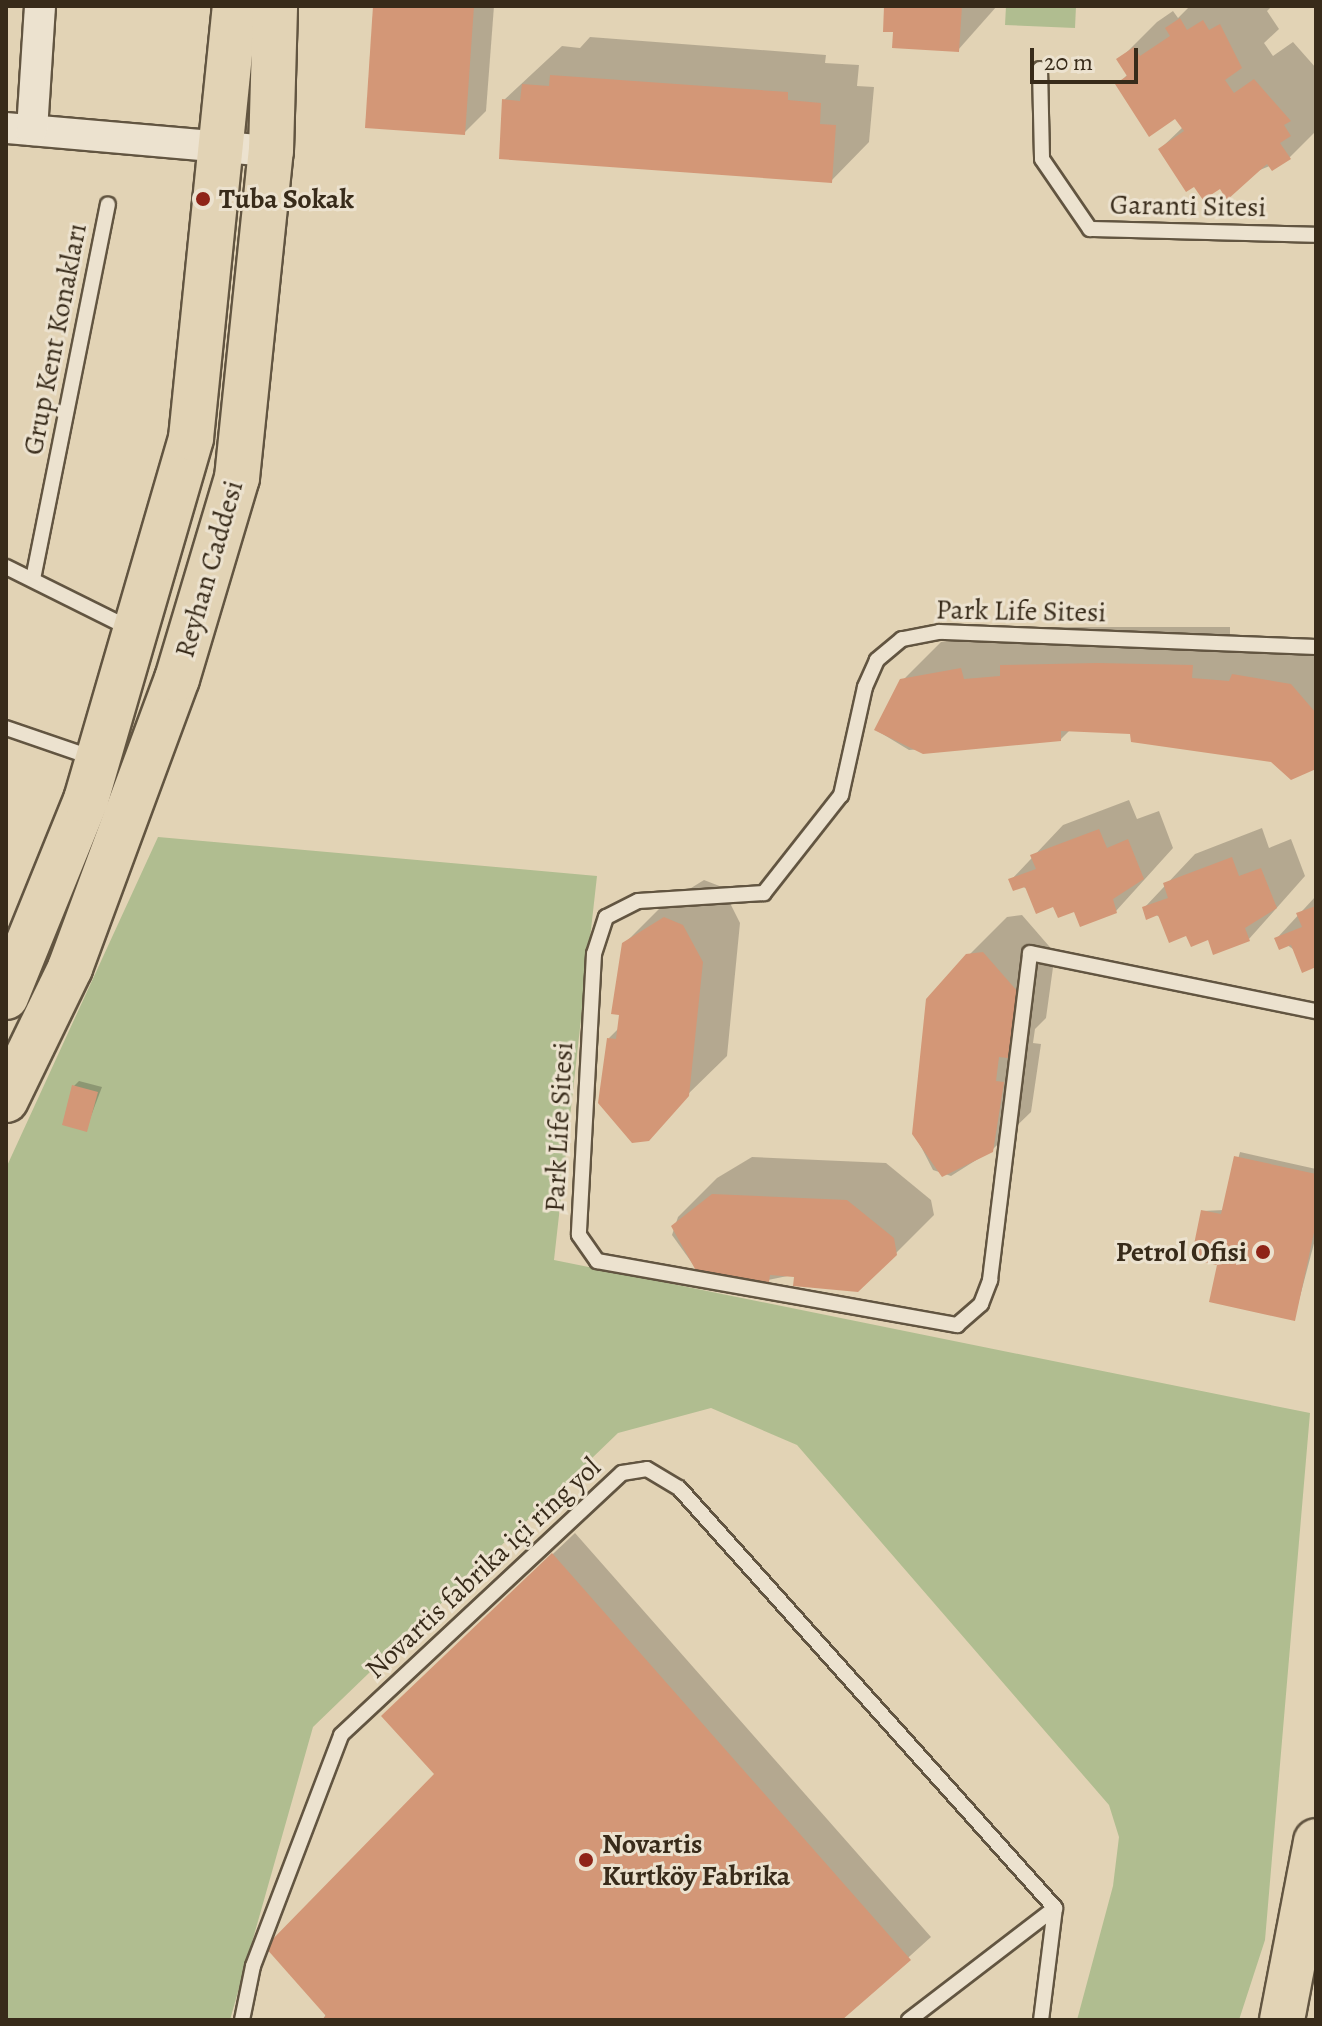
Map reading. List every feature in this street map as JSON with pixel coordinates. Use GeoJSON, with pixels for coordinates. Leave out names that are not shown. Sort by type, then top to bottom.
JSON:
{"type":"FeatureCollection","features":[{"type":"Feature","properties":{"kind":"main road","name":"Reyhan Caddesi"},"geometry":{"type":"LineString","coordinates":[[6,997],[99,761],[191,438],[235,6]]}},
{"type":"Feature","properties":{"kind":"main road","name":"Reyhan Caddesi"},"geometry":{"type":"LineString","coordinates":[[6,1100],[70,968],[177,679],[237,478],[271,151],[275,6]]}},
{"type":"Feature","properties":{"kind":"main road"},"geometry":{"type":"LineString","coordinates":[[1282,2020],[1314,1873]]}},
{"type":"Feature","properties":{"kind":"street"},"geometry":{"type":"LineString","coordinates":[[40,6],[19,129],[223,144],[271,151]]}},
{"type":"Feature","properties":{"kind":"lane","name":"Garanti Sitesi"},"geometry":{"type":"LineString","coordinates":[[1040,69],[1042,159],[1090,229],[1316,235]]}},
{"type":"Feature","properties":{"kind":"lane","name":"Grup Kent Konakları"},"geometry":{"type":"LineString","coordinates":[[33,579],[108,204]]}},
{"type":"Feature","properties":{"kind":"lane"},"geometry":{"type":"LineString","coordinates":[[6,567],[138,631]]}},
{"type":"Feature","properties":{"kind":"lane","name":"Park Life Sitesi"},"geometry":{"type":"LineString","coordinates":[[1316,647],[939,632],[902,639],[877,660],[865,687],[841,795],[764,893],[638,901],[606,917],[594,954],[579,1235],[597,1261],[957,1325],[981,1304],[990,1280],[1030,953],[1316,1011]]}},
{"type":"Feature","properties":{"kind":"lane"},"geometry":{"type":"LineString","coordinates":[[6,728],[99,761]]}},
{"type":"Feature","properties":{"kind":"lane","name":"Novartis fabrika içi ring yol"},"geometry":{"type":"LineString","coordinates":[[242,2020],[253,1966],[341,1735],[622,1473],[647,1469],[679,1488],[1055,1908]]}},
{"type":"Feature","properties":{"kind":"lane"},"geometry":{"type":"LineString","coordinates":[[909,2020],[1055,1908]]}},
{"type":"Feature","properties":{"kind":"lane"},"geometry":{"type":"LineString","coordinates":[[1041,2020],[1055,1908]]}},
{"type":"Feature","properties":{"kind":"green space"},"geometry":{"type":"Polygon","coordinates":[[[1006,6],[1076,6],[1075,28],[1005,25],[1006,6]]]}},
{"type":"Feature","properties":{"kind":"green space"},"geometry":{"type":"Polygon","coordinates":[[[158,837],[597,876],[554,1260],[1310,1413],[1265,1940],[1239,2020],[1077,2020],[1113,1886],[1119,1837],[1109,1805],[797,1445],[711,1408],[618,1433],[313,1727],[230,2020],[6,2020],[6,1168],[158,837]]]}},
{"type":"Feature","properties":{"kind":"building"},"geometry":{"type":"Polygon","coordinates":[[[373,6],[474,6],[465,135],[365,128],[373,6]]]}},
{"type":"Feature","properties":{"kind":"building"},"geometry":{"type":"Polygon","coordinates":[[[884,6],[962,6],[959,52],[892,48],[893,32],[883,32],[884,6]]]}},
{"type":"Feature","properties":{"kind":"building"},"geometry":{"type":"Polygon","coordinates":[[[1180,18],[1187,30],[1203,20],[1209,30],[1220,24],[1242,68],[1225,80],[1234,93],[1254,79],[1291,121],[1284,125],[1291,136],[1280,143],[1291,159],[1272,171],[1267,164],[1227,200],[1220,189],[1203,200],[1194,187],[1186,192],[1158,149],[1184,131],[1175,119],[1149,137],[1115,84],[1127,76],[1116,59],[1134,47],[1140,56],[1170,36],[1165,28],[1180,18]]]}},
{"type":"Feature","properties":{"kind":"building"},"geometry":{"type":"Polygon","coordinates":[[[550,75],[788,92],[788,100],[821,103],[820,124],[836,125],[832,183],[499,159],[502,99],[520,101],[522,84],[549,86],[550,75]]]}},
{"type":"Feature","properties":{"kind":"building"},"geometry":{"type":"Polygon","coordinates":[[[1000,665],[1193,665],[1192,678],[1229,681],[1232,674],[1291,684],[1316,713],[1316,769],[1291,780],[1271,762],[1131,742],[1130,734],[1061,731],[1061,741],[923,754],[874,730],[900,679],[961,668],[964,679],[1000,676],[1000,665]]]}},
{"type":"Feature","properties":{"kind":"building"},"geometry":{"type":"Polygon","coordinates":[[[1099,829],[1107,848],[1128,839],[1144,879],[1113,899],[1117,913],[1080,927],[1074,912],[1058,918],[1053,907],[1036,914],[1025,887],[1013,891],[1008,879],[1036,869],[1030,855],[1099,829]]]}},
{"type":"Feature","properties":{"kind":"building"},"geometry":{"type":"Polygon","coordinates":[[[1232,857],[1239,876],[1261,868],[1277,908],[1245,928],[1250,941],[1213,955],[1208,940],[1191,947],[1186,936],[1169,943],[1158,915],[1146,920],[1142,907],[1168,898],[1163,883],[1232,857]]]}},
{"type":"Feature","properties":{"kind":"building"},"geometry":{"type":"Polygon","coordinates":[[[1316,906],[1316,967],[1302,973],[1291,945],[1279,950],[1274,938],[1302,927],[1296,913],[1316,906]]]}},
{"type":"Feature","properties":{"kind":"building"},"geometry":{"type":"Polygon","coordinates":[[[664,917],[683,925],[703,962],[689,1096],[649,1141],[632,1143],[598,1103],[607,1038],[616,1039],[619,1015],[611,1014],[622,943],[664,917]]]}},
{"type":"Feature","properties":{"kind":"building"},"geometry":{"type":"Polygon","coordinates":[[[983,952],[1018,992],[1008,1058],[999,1057],[996,1081],[1004,1082],[993,1152],[942,1177],[912,1134],[926,999],[966,954],[983,952]]]}},
{"type":"Feature","properties":{"kind":"building"},"geometry":{"type":"Polygon","coordinates":[[[72,1085],[98,1092],[87,1132],[62,1125],[72,1085]]]}},
{"type":"Feature","properties":{"kind":"building"},"geometry":{"type":"Polygon","coordinates":[[[1234,1156],[1316,1174],[1316,1223],[1295,1321],[1209,1302],[1217,1265],[1191,1259],[1201,1210],[1221,1214],[1234,1156]]]}},
{"type":"Feature","properties":{"kind":"building"},"geometry":{"type":"Polygon","coordinates":[[[712,1194],[847,1200],[894,1238],[897,1255],[858,1292],[793,1286],[794,1277],[770,1275],[769,1282],[699,1276],[671,1226],[712,1194]]]}},
{"type":"Feature","properties":{"kind":"building","name":"Novartis Kurtköy Fabrika"},"geometry":{"type":"Polygon","coordinates":[[[552,1553],[911,1960],[842,2020],[321,2020],[326,2016],[265,1947],[434,1774],[381,1716],[552,1553]]]}},
{"type":"Feature","properties":{"kind":"place","name":"Tuba Sokak"},"geometry":{"type":"Point","coordinates":[203,199]}},
{"type":"Feature","properties":{"kind":"place","name":"Petrol Ofisi"},"geometry":{"type":"Point","coordinates":[1263,1252]}},
{"type":"Feature","properties":{"kind":"place","name":"Novartis Kurtköy Fabrika"},"geometry":{"type":"Point","coordinates":[586,1860]}}]}
